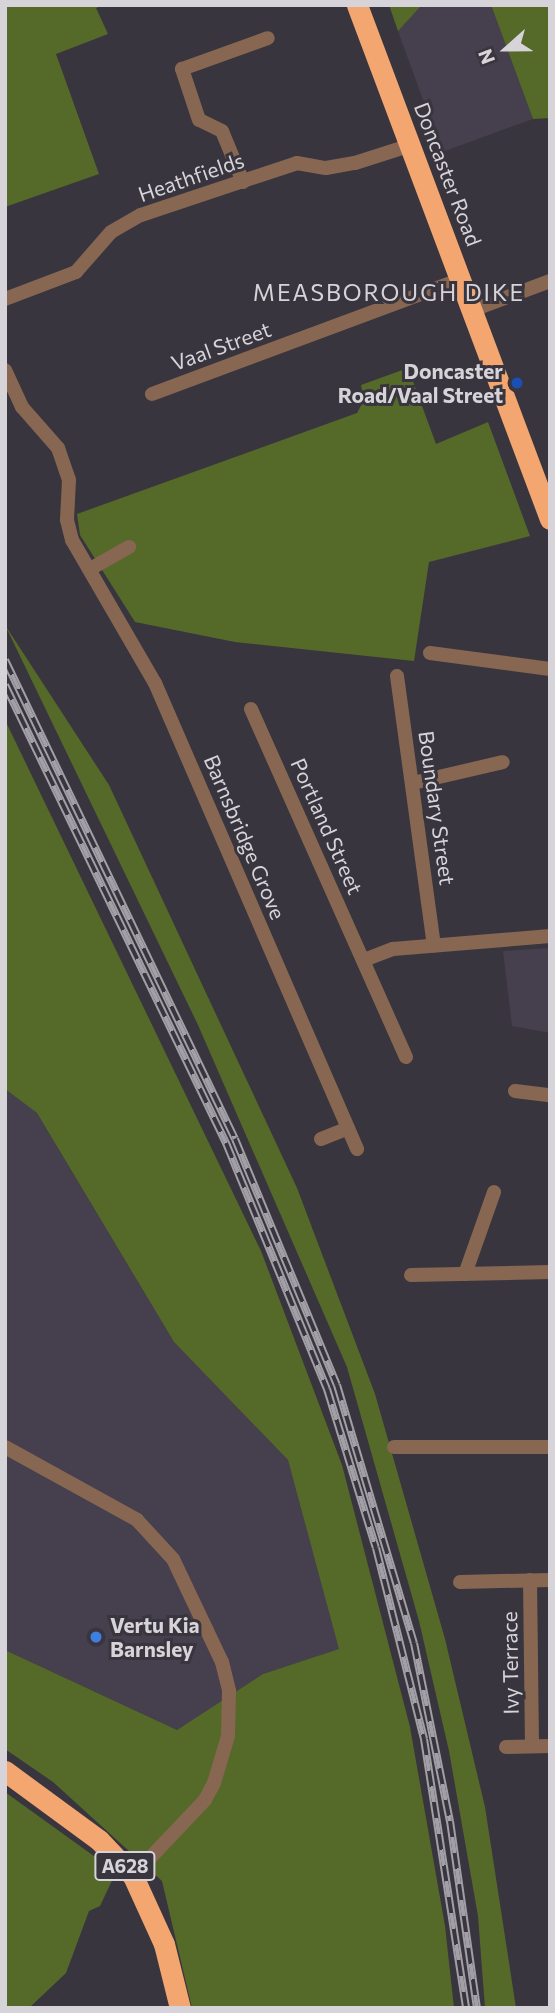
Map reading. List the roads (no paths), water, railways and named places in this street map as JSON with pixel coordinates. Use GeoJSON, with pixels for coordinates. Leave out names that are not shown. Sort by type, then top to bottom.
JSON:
{"type":"FeatureCollection","features":[{"type":"Feature","properties":{"kind":"highway","name":"Doncaster Road"},"geometry":{"type":"LineString","coordinates":[[357,5],[550,519]]}},
{"type":"Feature","properties":{"kind":"highway","name":"A628"},"geometry":{"type":"LineString","coordinates":[[5,1770],[99,1840],[132,1876],[164,1944],[180,2008]]}},
{"type":"Feature","properties":{"kind":"street"},"geometry":{"type":"LineString","coordinates":[[243,182],[222,131],[199,120],[182,69],[268,38]]}},
{"type":"Feature","properties":{"kind":"street","name":"Heathfields"},"geometry":{"type":"LineString","coordinates":[[5,299],[76,272],[111,232],[141,215],[297,163],[326,168],[355,163],[411,145]]}},
{"type":"Feature","properties":{"kind":"street","name":"Vaal Street"},"geometry":{"type":"LineString","coordinates":[[152,394],[461,279]]}},
{"type":"Feature","properties":{"kind":"street"},"geometry":{"type":"LineString","coordinates":[[472,310],[550,281]]}},
{"type":"Feature","properties":{"kind":"street","name":"Barnsbridge Grove"},"geometry":{"type":"LineString","coordinates":[[5,370],[22,407],[58,448],[69,480],[66,520],[72,540],[155,683],[357,1149]]}},
{"type":"Feature","properties":{"kind":"street"},"geometry":{"type":"LineString","coordinates":[[90,569],[129,547]]}},
{"type":"Feature","properties":{"kind":"street"},"geometry":{"type":"LineString","coordinates":[[430,653],[550,668]]}},
{"type":"Feature","properties":{"kind":"street","name":"Boundary Street"},"geometry":{"type":"LineString","coordinates":[[397,676],[433,945]]}},
{"type":"Feature","properties":{"kind":"street","name":"Portland Street"},"geometry":{"type":"LineString","coordinates":[[251,709],[405,1057]]}},
{"type":"Feature","properties":{"kind":"street"},"geometry":{"type":"LineString","coordinates":[[413,783],[503,762]]}},
{"type":"Feature","properties":{"kind":"street"},"geometry":{"type":"LineString","coordinates":[[364,960],[393,949],[550,936]]}},
{"type":"Feature","properties":{"kind":"street"},"geometry":{"type":"LineString","coordinates":[[515,1091],[550,1095]]}},
{"type":"Feature","properties":{"kind":"street"},"geometry":{"type":"LineString","coordinates":[[321,1139],[348,1128]]}},
{"type":"Feature","properties":{"kind":"street"},"geometry":{"type":"LineString","coordinates":[[465,1274],[494,1192]]}},
{"type":"Feature","properties":{"kind":"street"},"geometry":{"type":"LineString","coordinates":[[411,1275],[550,1272]]}},
{"type":"Feature","properties":{"kind":"street"},"geometry":{"type":"LineString","coordinates":[[5,1447],[137,1520],[173,1559],[222,1661],[229,1691],[228,1736],[214,1783],[182,1825],[132,1876]]}},
{"type":"Feature","properties":{"kind":"street"},"geometry":{"type":"LineString","coordinates":[[394,1447],[550,1447]]}},
{"type":"Feature","properties":{"kind":"street","name":"Ivy Terrace"},"geometry":{"type":"LineString","coordinates":[[530,1580],[532,1746]]}},
{"type":"Feature","properties":{"kind":"street"},"geometry":{"type":"LineString","coordinates":[[460,1582],[550,1580]]}},
{"type":"Feature","properties":{"kind":"street"},"geometry":{"type":"LineString","coordinates":[[506,1747],[550,1746]]}},
{"type":"Feature","properties":{"kind":"railway"},"geometry":{"type":"LineString","coordinates":[[5,660],[235,1139],[337,1385],[414,1643],[450,1821],[477,2008]]}},
{"type":"Feature","properties":{"kind":"railway"},"geometry":{"type":"LineString","coordinates":[[5,685],[226,1143],[327,1389],[376,1548],[424,1739],[466,2008]]}},
{"type":"Feature","properties":{"kind":"place","name":"Doncaster Road/Vaal Street"},"geometry":{"type":"Point","coordinates":[517,383]}},
{"type":"Feature","properties":{"kind":"place","name":"Vertu Kia Barnsley"},"geometry":{"type":"Point","coordinates":[96,1637]}},
{"type":"Feature","properties":{"kind":"district","name":"MEASBOROUGH DIKE"},"geometry":{"type":"Point","coordinates":[389,292]}}]}
